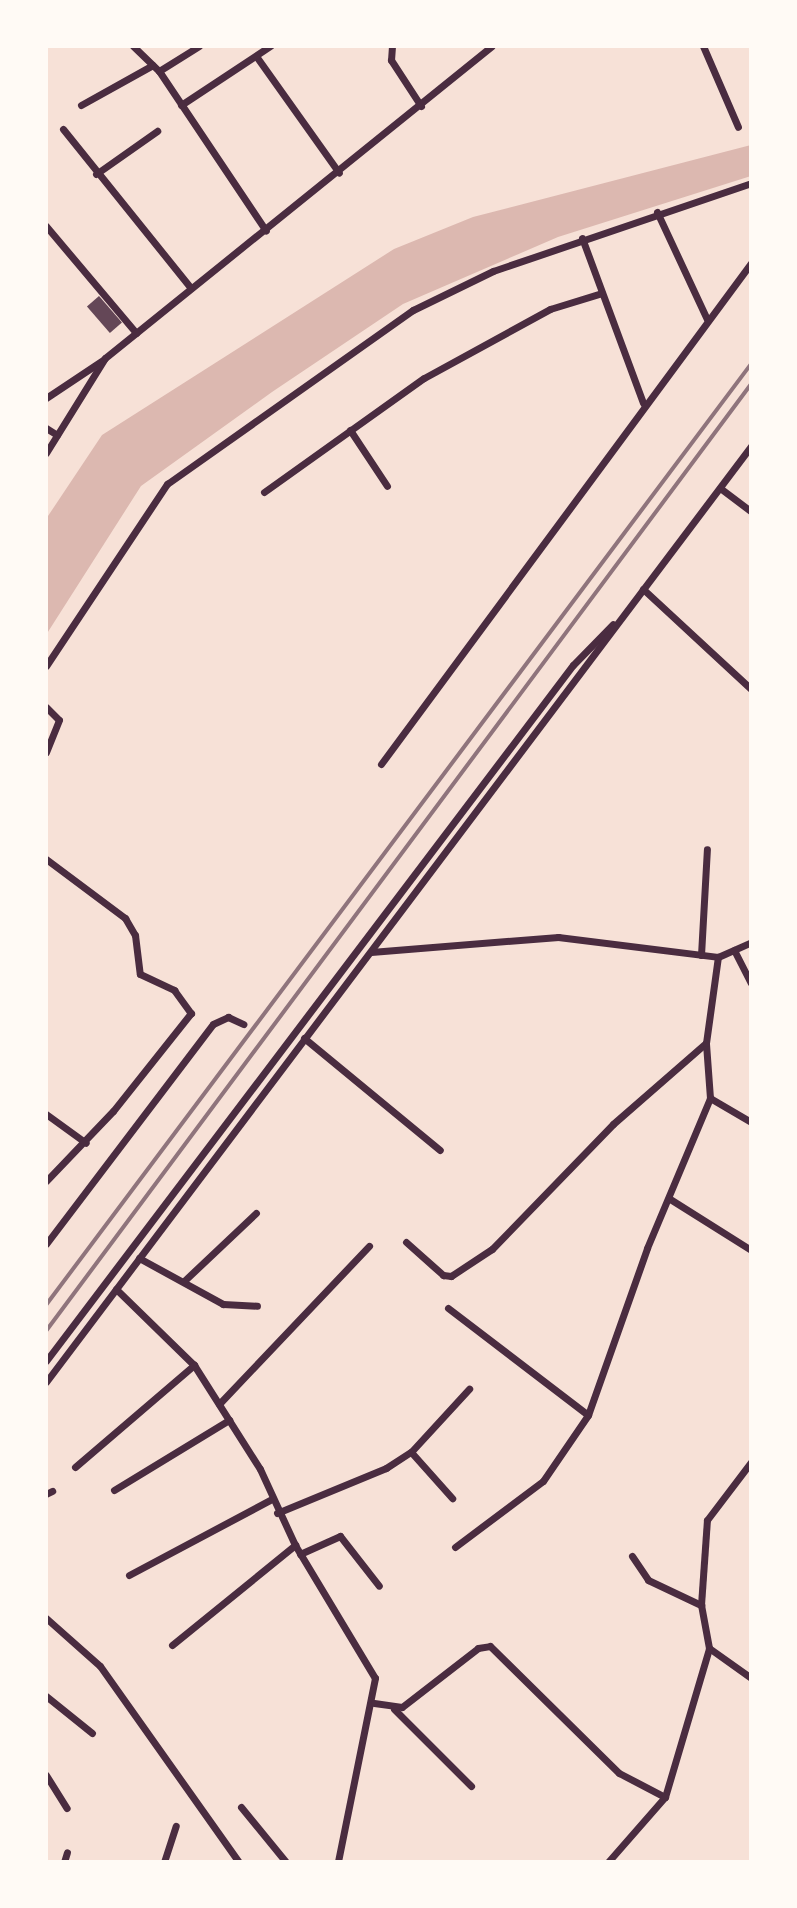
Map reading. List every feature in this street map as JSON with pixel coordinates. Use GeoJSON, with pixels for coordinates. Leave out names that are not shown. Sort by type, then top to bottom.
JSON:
{"type":"FeatureCollection","features":[{"type":"Feature","properties":{"kind":"street"},"geometry":{"type":"LineString","coordinates":[[133,46],[156,68],[266,231]]}},
{"type":"Feature","properties":{"kind":"street"},"geometry":{"type":"LineString","coordinates":[[81,105],[199,46]]}},
{"type":"Feature","properties":{"kind":"street"},"geometry":{"type":"LineString","coordinates":[[181,105],[270,46]]}},
{"type":"Feature","properties":{"kind":"street"},"geometry":{"type":"LineString","coordinates":[[392,46],[391,60],[421,106]]}},
{"type":"Feature","properties":{"kind":"street"},"geometry":{"type":"LineString","coordinates":[[46,397],[105,358],[339,173],[492,46]]}},
{"type":"Feature","properties":{"kind":"street"},"geometry":{"type":"LineString","coordinates":[[703,46],[738,127]]}},
{"type":"Feature","properties":{"kind":"street"},"geometry":{"type":"LineString","coordinates":[[256,56],[339,173]]}},
{"type":"Feature","properties":{"kind":"street"},"geometry":{"type":"LineString","coordinates":[[63,129],[96,174],[191,288]]}},
{"type":"Feature","properties":{"kind":"street"},"geometry":{"type":"LineString","coordinates":[[96,174],[157,131]]}},
{"type":"Feature","properties":{"kind":"street"},"geometry":{"type":"LineString","coordinates":[[46,666],[167,484],[413,310],[493,271],[657,212],[751,183]]}},
{"type":"Feature","properties":{"kind":"street"},"geometry":{"type":"LineString","coordinates":[[657,212],[707,319]]}},
{"type":"Feature","properties":{"kind":"street"},"geometry":{"type":"LineString","coordinates":[[46,226],[136,333]]}},
{"type":"Feature","properties":{"kind":"street"},"geometry":{"type":"LineString","coordinates":[[582,238],[643,403]]}},
{"type":"Feature","properties":{"kind":"street"},"geometry":{"type":"LineString","coordinates":[[381,764],[643,403],[751,263]]}},
{"type":"Feature","properties":{"kind":"street"},"geometry":{"type":"LineString","coordinates":[[264,492],[424,378],[513,327],[602,293]]}},
{"type":"Feature","properties":{"kind":"street"},"geometry":{"type":"LineString","coordinates":[[46,453],[105,358]]}},
{"type":"Feature","properties":{"kind":"street"},"geometry":{"type":"LineString","coordinates":[[46,428],[57,435]]}},
{"type":"Feature","properties":{"kind":"street"},"geometry":{"type":"LineString","coordinates":[[350,430],[387,486]]}},
{"type":"Feature","properties":{"kind":"street"},"geometry":{"type":"LineString","coordinates":[[46,1382],[751,446]]}},
{"type":"Feature","properties":{"kind":"street"},"geometry":{"type":"LineString","coordinates":[[720,488],[751,511]]}},
{"type":"Feature","properties":{"kind":"street"},"geometry":{"type":"LineString","coordinates":[[643,589],[751,689]]}},
{"type":"Feature","properties":{"kind":"street"},"geometry":{"type":"LineString","coordinates":[[46,1361],[573,665],[628,609]]}},
{"type":"Feature","properties":{"kind":"street"},"geometry":{"type":"LineString","coordinates":[[46,707],[59,720],[46,753]]}},
{"type":"Feature","properties":{"kind":"street"},"geometry":{"type":"LineString","coordinates":[[701,955],[707,849]]}},
{"type":"Feature","properties":{"kind":"street"},"geometry":{"type":"LineString","coordinates":[[46,859],[125,918],[135,935],[140,974],[174,990],[191,1013],[86,1143],[46,1181]]}},
{"type":"Feature","properties":{"kind":"street"},"geometry":{"type":"LineString","coordinates":[[370,952],[558,937],[718,957],[751,942]]}},
{"type":"Feature","properties":{"kind":"street"},"geometry":{"type":"LineString","coordinates":[[734,950],[751,983]]}},
{"type":"Feature","properties":{"kind":"street"},"geometry":{"type":"LineString","coordinates":[[455,1547],[543,1481],[588,1415],[647,1248],[710,1098],[706,1043],[718,957]]}},
{"type":"Feature","properties":{"kind":"street"},"geometry":{"type":"LineString","coordinates":[[46,1244],[213,1024],[228,1017],[243,1024]]}},
{"type":"Feature","properties":{"kind":"street"},"geometry":{"type":"LineString","coordinates":[[304,1038],[440,1150]]}},
{"type":"Feature","properties":{"kind":"street"},"geometry":{"type":"LineString","coordinates":[[406,1242],[443,1275],[451,1276],[492,1249],[613,1124],[706,1043]]}},
{"type":"Feature","properties":{"kind":"street"},"geometry":{"type":"LineString","coordinates":[[274,1045],[281,1050]]}},
{"type":"Feature","properties":{"kind":"street"},"geometry":{"type":"LineString","coordinates":[[710,1098],[751,1122]]}},
{"type":"Feature","properties":{"kind":"street"},"geometry":{"type":"LineString","coordinates":[[46,1114],[86,1143]]}},
{"type":"Feature","properties":{"kind":"street"},"geometry":{"type":"LineString","coordinates":[[670,1199],[751,1250]]}},
{"type":"Feature","properties":{"kind":"street"},"geometry":{"type":"LineString","coordinates":[[184,1281],[256,1213]]}},
{"type":"Feature","properties":{"kind":"street"},"geometry":{"type":"LineString","coordinates":[[219,1404],[369,1246]]}},
{"type":"Feature","properties":{"kind":"street"},"geometry":{"type":"LineString","coordinates":[[139,1258],[223,1304],[257,1306]]}},
{"type":"Feature","properties":{"kind":"street"},"geometry":{"type":"LineString","coordinates":[[116,1289],[194,1365],[260,1469],[277,1513],[375,1678],[374,1703],[338,1862]]}},
{"type":"Feature","properties":{"kind":"street"},"geometry":{"type":"LineString","coordinates":[[448,1308],[588,1415]]}},
{"type":"Feature","properties":{"kind":"street"},"geometry":{"type":"LineString","coordinates":[[75,1467],[194,1365]]}},
{"type":"Feature","properties":{"kind":"street"},"geometry":{"type":"LineString","coordinates":[[277,1513],[386,1468],[411,1452],[469,1389]]}},
{"type":"Feature","properties":{"kind":"street"},"geometry":{"type":"LineString","coordinates":[[114,1490],[229,1420]]}},
{"type":"Feature","properties":{"kind":"street"},"geometry":{"type":"LineString","coordinates":[[411,1452],[452,1498]]}},
{"type":"Feature","properties":{"kind":"street"},"geometry":{"type":"LineString","coordinates":[[608,1862],[665,1797],[709,1648],[701,1605],[709,1513],[751,1462]]}},
{"type":"Feature","properties":{"kind":"street"},"geometry":{"type":"LineString","coordinates":[[129,1575],[272,1499]]}},
{"type":"Feature","properties":{"kind":"street"},"geometry":{"type":"LineString","coordinates":[[300,1554],[340,1536],[379,1586]]}},
{"type":"Feature","properties":{"kind":"street"},"geometry":{"type":"LineString","coordinates":[[172,1645],[295,1545]]}},
{"type":"Feature","properties":{"kind":"street"},"geometry":{"type":"LineString","coordinates":[[632,1556],[648,1580],[701,1605]]}},
{"type":"Feature","properties":{"kind":"street"},"geometry":{"type":"LineString","coordinates":[[46,1618],[107,1675],[239,1862]]}},
{"type":"Feature","properties":{"kind":"street"},"geometry":{"type":"LineString","coordinates":[[394,1709],[478,1648],[490,1646],[619,1773],[665,1797]]}},
{"type":"Feature","properties":{"kind":"street"},"geometry":{"type":"LineString","coordinates":[[709,1648],[751,1678]]}},
{"type":"Feature","properties":{"kind":"street"},"geometry":{"type":"LineString","coordinates":[[46,1696],[92,1733]]}},
{"type":"Feature","properties":{"kind":"street"},"geometry":{"type":"LineString","coordinates":[[374,1703],[394,1709],[471,1786]]}},
{"type":"Feature","properties":{"kind":"street"},"geometry":{"type":"LineString","coordinates":[[46,1775],[67,1808]]}},
{"type":"Feature","properties":{"kind":"street"},"geometry":{"type":"LineString","coordinates":[[241,1807],[286,1862]]}},
{"type":"Feature","properties":{"kind":"street"},"geometry":{"type":"LineString","coordinates":[[164,1862],[176,1826]]}},
{"type":"Feature","properties":{"kind":"street"},"geometry":{"type":"LineString","coordinates":[[64,1862],[67,1852]]}},
{"type":"Feature","properties":{"kind":"shaded area"},"geometry":{"type":"Polygon","coordinates":[[[751,145],[751,176],[558,237],[403,304],[272,392],[141,486],[46,635],[46,519],[102,435],[394,249],[473,217],[751,145]]]}},
{"type":"Feature","properties":{"kind":"building"},"geometry":{"type":"Polygon","coordinates":[[[99,296],[122,322],[110,333],[87,306],[99,296]]]}},
{"type":"Feature","properties":{"kind":"railway"},"geometry":{"type":"LineString","coordinates":[[46,1305],[751,364]]}},
{"type":"Feature","properties":{"kind":"railway"},"geometry":{"type":"LineString","coordinates":[[46,1331],[751,384]]}}]}
